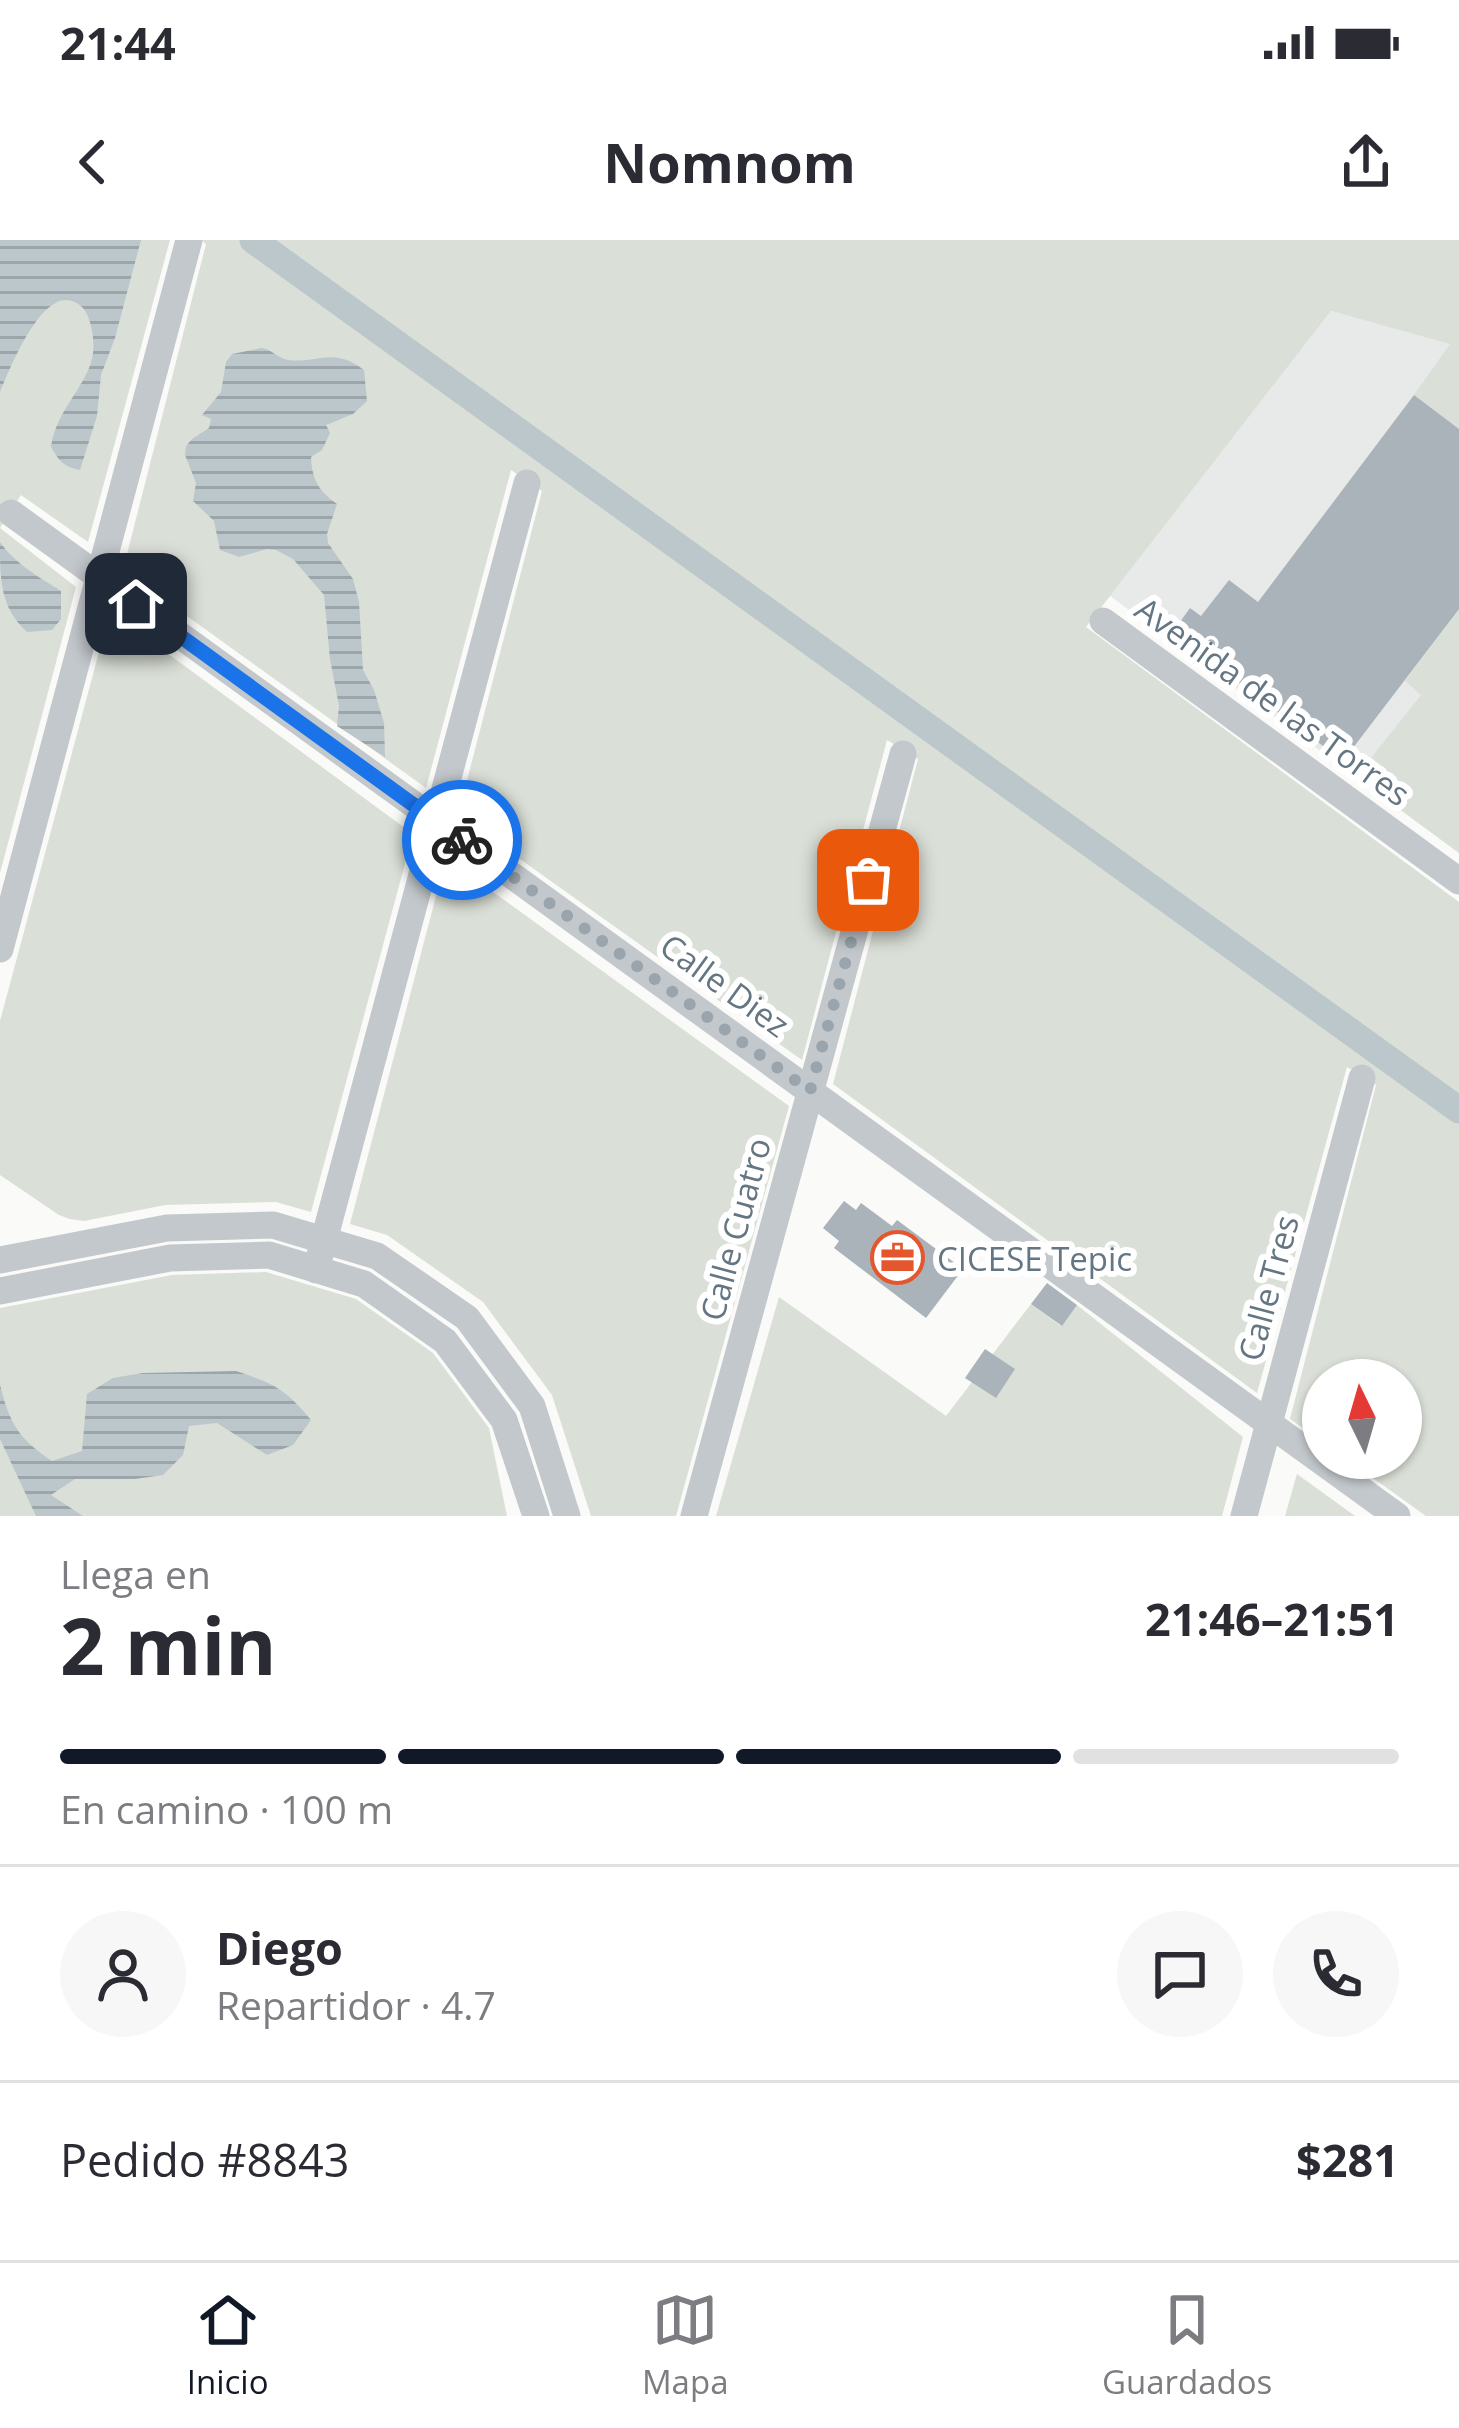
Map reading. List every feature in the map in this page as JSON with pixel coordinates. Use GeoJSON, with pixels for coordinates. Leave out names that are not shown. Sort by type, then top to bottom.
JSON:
{"type":"FeatureCollection","features":[{"type":"Feature","properties":{"kind":"street"},"geometry":{"type":"LineString","coordinates":[[0,950],[189,240]]}},
{"type":"Feature","properties":{"kind":"street"},"geometry":{"type":"LineString","coordinates":[[316,1270],[527,483]]}},
{"type":"Feature","properties":{"kind":"street","name":"Calle Diez"},"geometry":{"type":"LineString","coordinates":[[11,513],[1397,1516]]}},
{"type":"Feature","properties":{"kind":"street","name":"Avenida de las Torres"},"geometry":{"type":"LineString","coordinates":[[1103,621],[1459,880]]}},
{"type":"Feature","properties":{"kind":"street","name":"Calle Cuatro"},"geometry":{"type":"LineString","coordinates":[[694,1516],[903,754]]}},
{"type":"Feature","properties":{"kind":"street","name":"Calle Tres"},"geometry":{"type":"LineString","coordinates":[[1244,1516],[1362,1078]]}},
{"type":"Feature","properties":{"kind":"street"},"geometry":{"type":"LineString","coordinates":[[0,1260],[167,1228],[273,1225],[377,1256],[467,1318],[532,1406],[568,1516]]}},
{"type":"Feature","properties":{"kind":"street"},"geometry":{"type":"LineString","coordinates":[[0,1291],[170,1258],[268,1255],[364,1284],[445,1341],[504,1420],[536,1516]]}},
{"type":"Feature","properties":{"kind":"shaded area"},"geometry":{"type":"Polygon","coordinates":[[[0,240],[170,240],[88,542],[21,495],[0,528],[0,240]]]}},
{"type":"Feature","properties":{"kind":"shaded area"},"geometry":{"type":"Polygon","coordinates":[[[0,240],[141,240],[101,375],[97,416],[80,470],[63,463],[51,447],[59,421],[90,365],[90,322],[82,307],[69,300],[55,303],[31,329],[0,392],[0,240]]]}},
{"type":"Feature","properties":{"kind":"shaded area"},"geometry":{"type":"Polygon","coordinates":[[[201,240],[1459,240],[1459,429],[1414,395],[1450,344],[1331,311],[1086,627],[1459,902],[1459,1516],[1426,1516],[1374,1479],[1422,1479],[1422,1359],[1305,1359],[1376,1085],[1347,1067],[1257,1393],[833,1084],[918,759],[887,740],[802,1060],[458,815],[542,491],[511,470],[426,788],[123,570],[206,244],[201,240]]]}},
{"type":"Feature","properties":{"kind":"shaded area"},"geometry":{"type":"Polygon","coordinates":[[[1331,311],[1459,346],[1459,853],[1110,596],[1331,311]]]}},
{"type":"Feature","properties":{"kind":"shaded area"},"geometry":{"type":"Polygon","coordinates":[[[262,348],[288,360],[343,359],[364,370],[367,401],[353,414],[326,425],[330,433],[322,450],[311,457],[318,484],[337,504],[328,543],[353,579],[363,670],[384,723],[385,757],[337,726],[339,706],[324,595],[293,559],[276,550],[239,557],[220,550],[214,521],[193,501],[196,483],[186,446],[209,428],[211,419],[202,415],[221,392],[232,354],[262,348]]]}},
{"type":"Feature","properties":{"kind":"shaded area"},"geometry":{"type":"Polygon","coordinates":[[[0,528],[76,587],[0,873],[0,528]]]}},
{"type":"Feature","properties":{"kind":"shaded area"},"geometry":{"type":"Polygon","coordinates":[[[0,542],[20,563],[61,591],[61,619],[52,630],[27,632],[11,613],[1,581],[0,542]]]}},
{"type":"Feature","properties":{"kind":"shaded area"},"geometry":{"type":"Polygon","coordinates":[[[1459,609],[1459,853],[1356,777],[1421,695],[1405,681],[1459,609]]]}},
{"type":"Feature","properties":{"kind":"shaded area"},"geometry":{"type":"Polygon","coordinates":[[[110,611],[413,834],[311,1212],[276,1202],[165,1205],[84,1221],[59,1215],[0,1175],[0,1021],[110,611]]]}},
{"type":"Feature","properties":{"kind":"shaded area"},"geometry":{"type":"Polygon","coordinates":[[[446,858],[789,1106],[676,1516],[591,1516],[552,1395],[483,1302],[387,1235],[350,1224],[446,858]]]}},
{"type":"Feature","properties":{"kind":"shaded area"},"geometry":{"type":"Polygon","coordinates":[[[266,1272],[356,1299],[433,1353],[489,1428],[507,1516],[0,1516],[0,1308],[172,1275],[266,1272]]]}},
{"type":"Feature","properties":{"kind":"shaded area"},"geometry":{"type":"Polygon","coordinates":[[[779,1297],[946,1416],[972,1382],[996,1397],[992,1355],[1031,1304],[1061,1326],[1077,1305],[1243,1437],[1222,1516],[716,1516],[779,1297]]]}},
{"type":"Feature","properties":{"kind":"shaded area"},"geometry":{"type":"Polygon","coordinates":[[[236,1371],[278,1388],[311,1420],[293,1445],[267,1455],[217,1423],[189,1426],[183,1455],[163,1475],[75,1479],[51,1495],[83,1516],[36,1516],[0,1439],[0,1385],[17,1429],[52,1461],[82,1451],[87,1394],[113,1378],[236,1371]]]}},
{"type":"Feature","properties":{"kind":"shaded area"},"geometry":{"type":"Polygon","coordinates":[[[1302,1372],[1302,1427],[1290,1419],[1302,1372]]]}},
{"type":"Feature","properties":{"kind":"shaded area"},"geometry":{"type":"Polygon","coordinates":[[[1297,1474],[1355,1516],[1285,1516],[1297,1474]]]}},
{"type":"Feature","properties":{"kind":"building"},"geometry":{"type":"Polygon","coordinates":[[[1414,395],[1459,429],[1459,609],[1343,761],[1172,633],[1190,608],[1201,616],[1229,580],[1258,602],[1414,395]]]}},
{"type":"Feature","properties":{"kind":"building","name":"CICESE Tepic"},"geometry":{"type":"Polygon","coordinates":[[[844,1201],[856,1210],[861,1203],[892,1226],[897,1220],[963,1269],[926,1318],[834,1248],[839,1241],[823,1228],[844,1201]]]}},
{"type":"Feature","properties":{"kind":"building"},"geometry":{"type":"Polygon","coordinates":[[[1047,1283],[1077,1305],[1062,1326],[1031,1304],[1047,1283]]]}},
{"type":"Feature","properties":{"kind":"building"},"geometry":{"type":"Polygon","coordinates":[[[985,1349],[1015,1369],[996,1398],[965,1378],[985,1349]]]}},
{"type":"Feature","properties":{"kind":"waterway"},"geometry":{"type":"LineString","coordinates":[[253,240],[1459,1110]]}},
{"type":"Feature","properties":{"kind":"way so far"},"geometry":{"type":"LineString","coordinates":[[462,840],[810,1091],[868,880]]}},
{"type":"Feature","properties":{"kind":"place","name":"CICESE Tepic"},"geometry":{"type":"Point","coordinates":[898,1258]}},
{"type":"Feature","properties":{"kind":"route"},"geometry":{"type":"LineString","coordinates":[[136,604],[462,840]]}}]}
